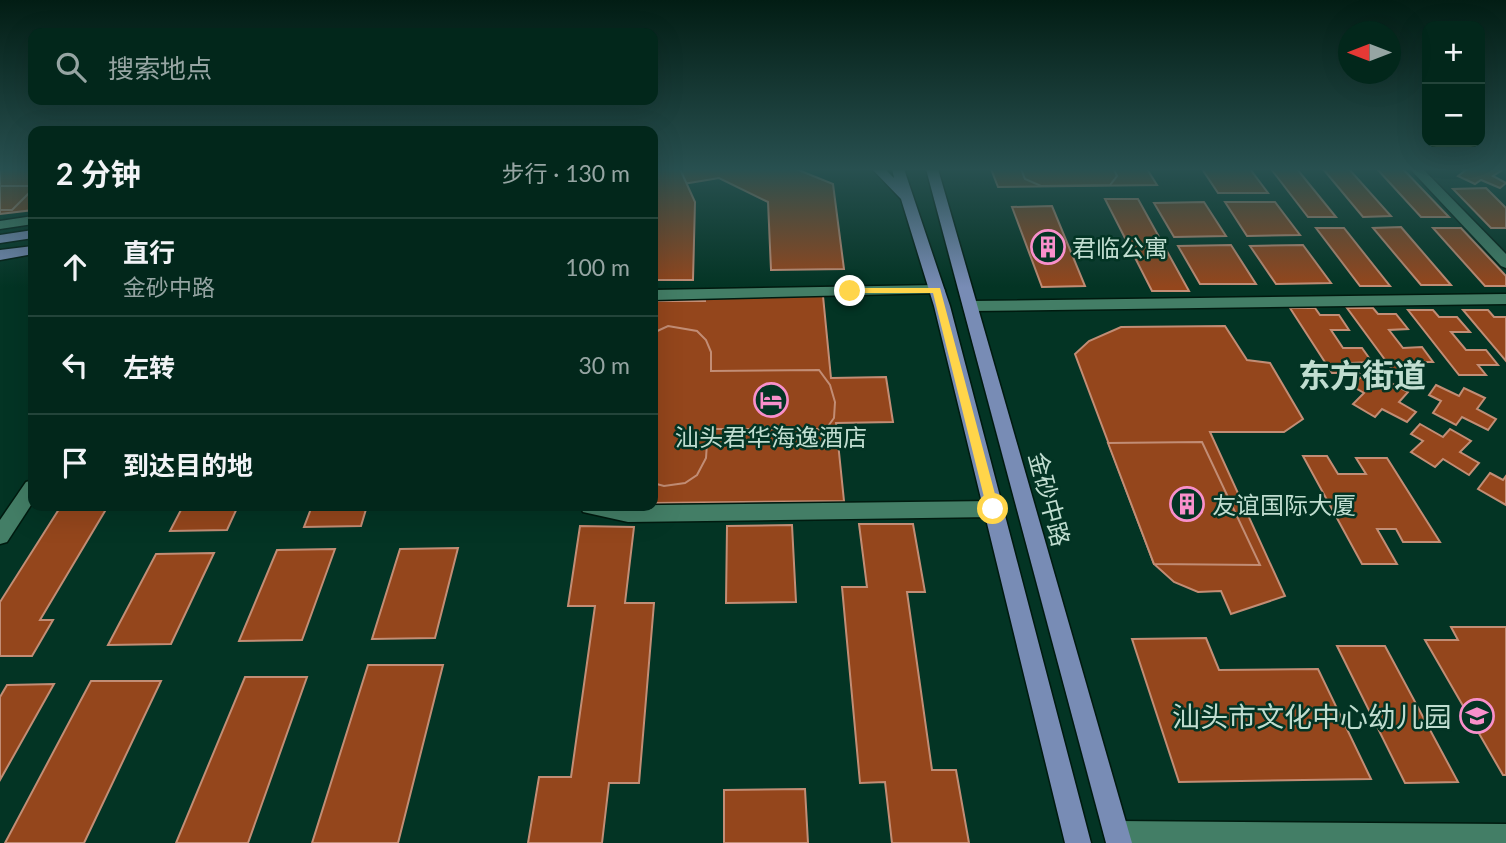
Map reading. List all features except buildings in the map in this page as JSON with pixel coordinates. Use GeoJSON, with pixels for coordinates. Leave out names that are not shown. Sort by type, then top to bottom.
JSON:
{"type":"FeatureCollection","features":[{"type":"Feature","properties":{"kind":"main road"},"geometry":{"type":"LineString","coordinates":[[911,208],[937,290],[1078,843]]}},
{"type":"Feature","properties":{"kind":"main road","name":"金砂中路"},"geometry":{"type":"LineString","coordinates":[[945,208],[1118,838]]}},
{"type":"Feature","properties":{"kind":"main road"},"geometry":{"type":"LineString","coordinates":[[0,239],[28,235]]}},
{"type":"Feature","properties":{"kind":"main road"},"geometry":{"type":"LineString","coordinates":[[0,255],[28,251]]}},
{"type":"Feature","properties":{"kind":"street"},"geometry":{"type":"LineString","coordinates":[[1454,208],[1506,263]]}},
{"type":"Feature","properties":{"kind":"street"},"geometry":{"type":"LineString","coordinates":[[0,225],[28,221]]}},
{"type":"Feature","properties":{"kind":"street"},"geometry":{"type":"LineString","coordinates":[[658,295],[937,290]]}},
{"type":"Feature","properties":{"kind":"street"},"geometry":{"type":"LineString","coordinates":[[971,306],[1506,299]]}},
{"type":"Feature","properties":{"kind":"street"},"geometry":{"type":"LineString","coordinates":[[0,536],[28,494]]}},
{"type":"Feature","properties":{"kind":"street"},"geometry":{"type":"LineString","coordinates":[[614,511],[628,514],[993,509]]}},
{"type":"Feature","properties":{"kind":"street"},"geometry":{"type":"LineString","coordinates":[[1118,838],[1506,836]]}},
{"type":"Feature","properties":{"kind":"place","name":"君临公寓"},"geometry":{"type":"Point","coordinates":[1048,247]}},
{"type":"Feature","properties":{"kind":"place","name":"汕头君华海逸酒店"},"geometry":{"type":"Point","coordinates":[771,400]}},
{"type":"Feature","properties":{"kind":"place","name":"友谊国际大厦"},"geometry":{"type":"Point","coordinates":[1187,504]}},
{"type":"Feature","properties":{"kind":"place","name":"汕头市文化中心幼儿园"},"geometry":{"type":"Point","coordinates":[1477,716]}},
{"type":"Feature","properties":{"kind":"district","name":"东方街道"},"geometry":{"type":"Point","coordinates":[1362,374]}},
{"type":"Feature","properties":{"kind":"route"},"geometry":{"type":"LineString","coordinates":[[850,291],[937,290],[993,509]]}}]}
